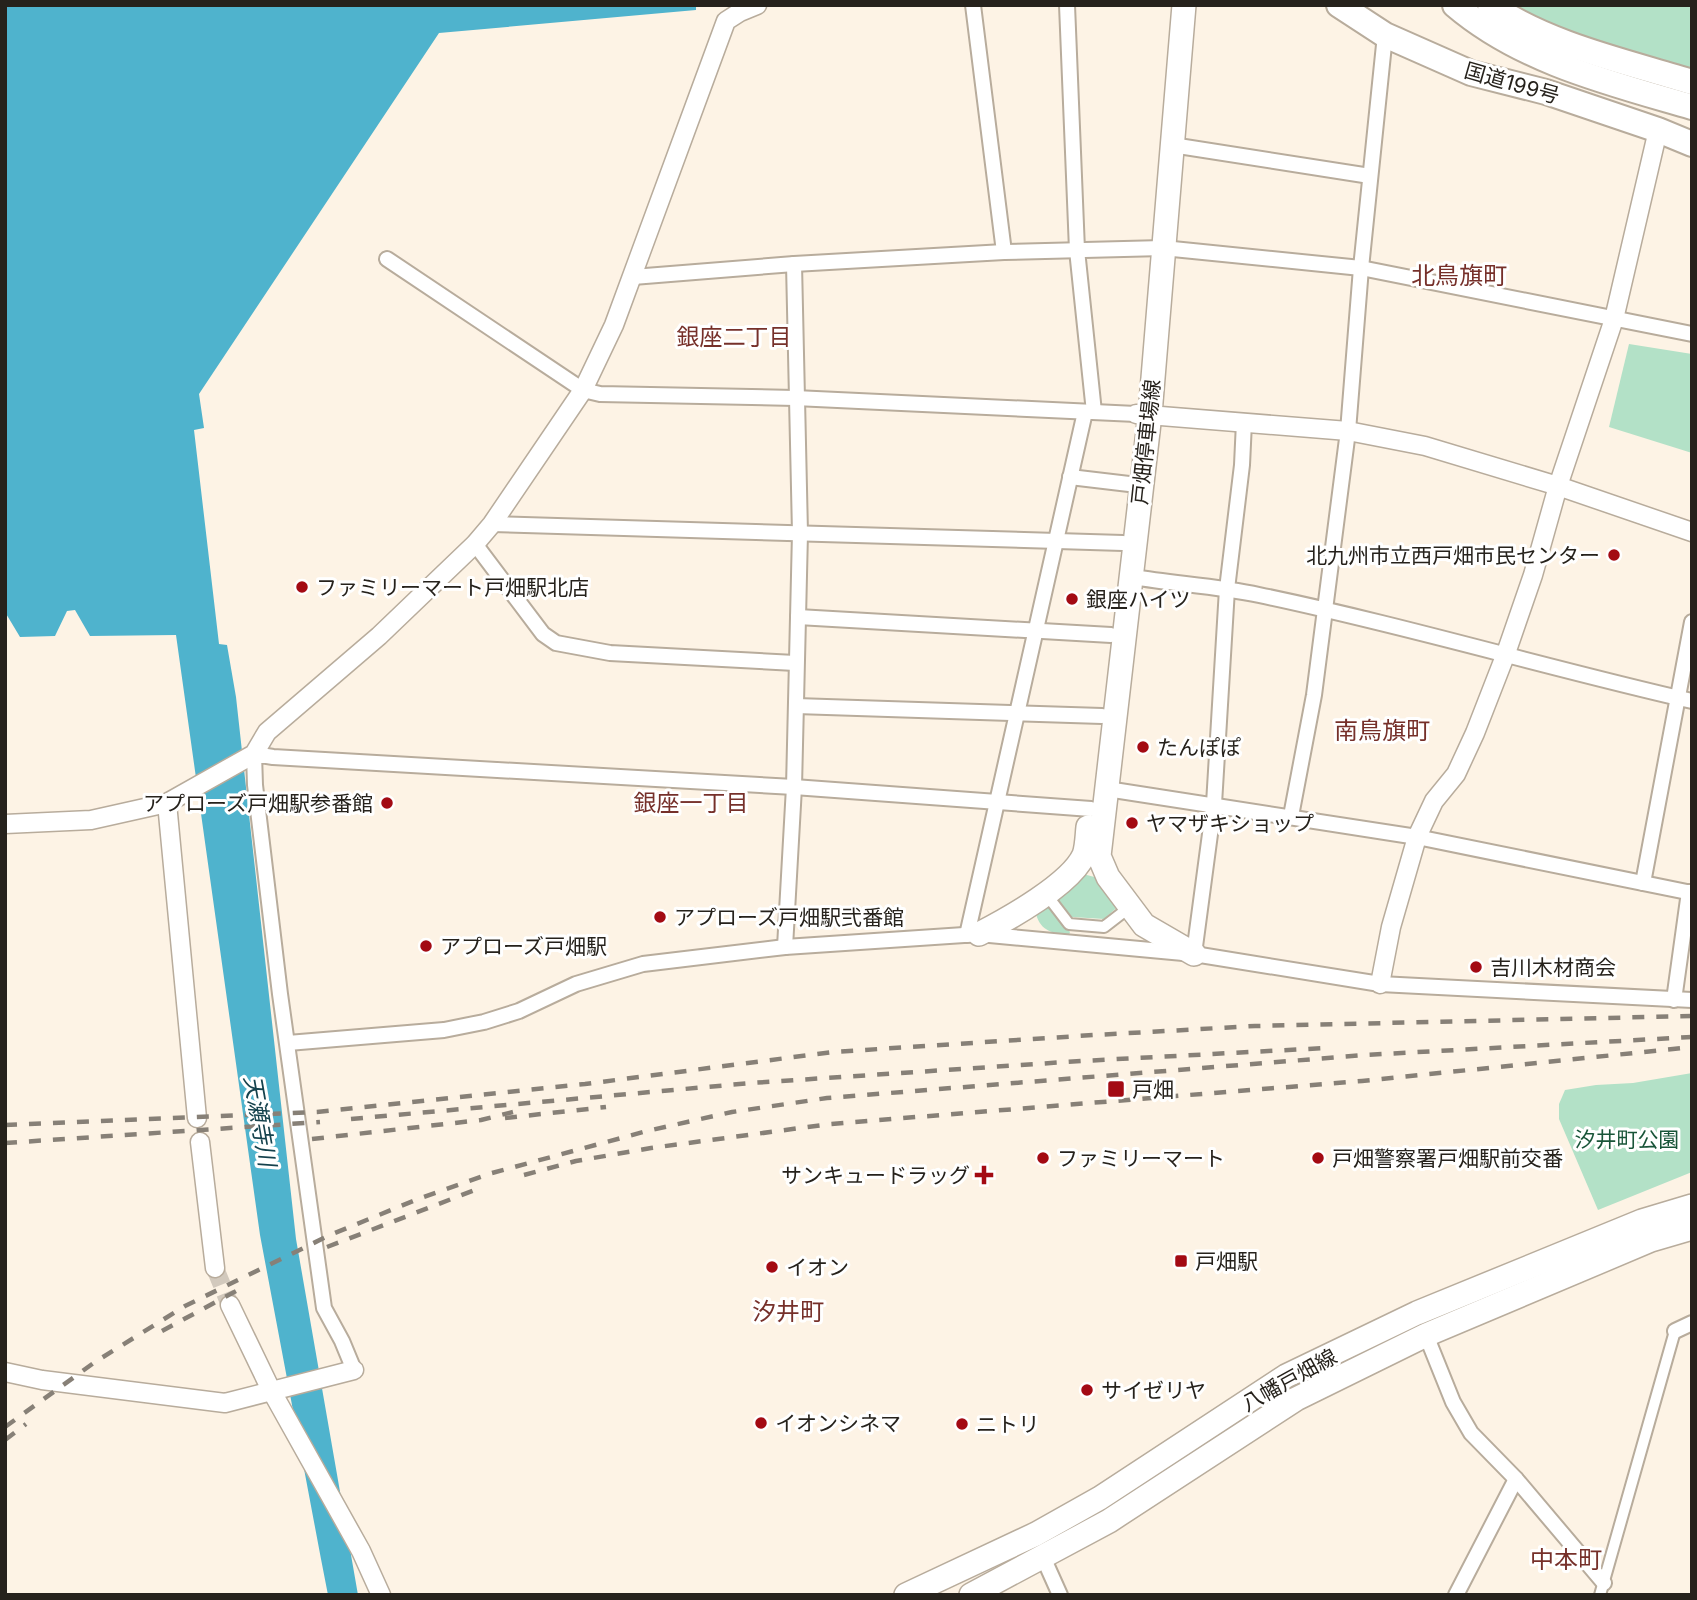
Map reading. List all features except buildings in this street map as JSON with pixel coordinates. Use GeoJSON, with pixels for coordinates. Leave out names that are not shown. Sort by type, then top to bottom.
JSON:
{"type":"FeatureCollection","features":[{"type":"Feature","properties":{"kind":"highway","name":"国道199号"},"geometry":{"type":"LineString","coordinates":[[1339,5],[1385,35],[1471,73],[1546,92],[1692,144]]}},
{"type":"Feature","properties":{"kind":"highway","name":"国道199号"},"geometry":{"type":"LineString","coordinates":[[1455,5],[1505,39],[1570,70],[1692,107]]}},
{"type":"Feature","properties":{"kind":"highway"},"geometry":{"type":"LineString","coordinates":[[1490,5],[1523,24],[1578,47],[1692,82]]}},
{"type":"Feature","properties":{"kind":"main road","name":"戸畑停車場線"},"geometry":{"type":"LineString","coordinates":[[1170,5],[1133,577],[1099,856],[1108,877],[1144,925],[1194,954]]}},
{"type":"Feature","properties":{"kind":"main road","name":"戸畑停車場線"},"geometry":{"type":"LineString","coordinates":[[1156,248],[1172,145],[1184,5]]}},
{"type":"Feature","properties":{"kind":"main road","name":"戸畑停車場線"},"geometry":{"type":"LineString","coordinates":[[1074,871],[1085,853],[1129,484],[1143,414]]}},
{"type":"Feature","properties":{"kind":"main road"},"geometry":{"type":"LineString","coordinates":[[973,935],[1012,916],[1074,871],[1091,868],[1108,877]]}},
{"type":"Feature","properties":{"kind":"main road","name":"八幡戸畑線"},"geometry":{"type":"LineString","coordinates":[[906,1595],[1036,1534],[1100,1498],[1286,1376],[1417,1313],[1642,1221],[1692,1206]]}},
{"type":"Feature","properties":{"kind":"main road","name":"八幡戸畑線"},"geometry":{"type":"LineString","coordinates":[[971,1595],[1110,1521],[1296,1399],[1426,1335],[1651,1240],[1692,1228]]}},
{"type":"Feature","properties":{"kind":"street"},"geometry":{"type":"LineString","coordinates":[[5,824],[91,820],[167,803],[254,754],[267,732],[379,635],[474,544],[492,524],[583,390],[633,277],[726,21],[757,5]]}},
{"type":"Feature","properties":{"kind":"street"},"geometry":{"type":"LineString","coordinates":[[974,5],[1004,252]]}},
{"type":"Feature","properties":{"kind":"street"},"geometry":{"type":"LineString","coordinates":[[973,935],[997,804],[1070,477],[1089,412],[1077,250],[1067,5]]}},
{"type":"Feature","properties":{"kind":"street"},"geometry":{"type":"LineString","coordinates":[[1291,816],[1314,695],[1348,431],[1361,268],[1385,35]]}},
{"type":"Feature","properties":{"kind":"street"},"geometry":{"type":"LineString","coordinates":[[1380,984],[1391,928],[1417,838],[1434,801],[1456,774],[1505,656],[1533,575],[1558,485],[1614,319],[1658,130]]}},
{"type":"Feature","properties":{"kind":"street"},"geometry":{"type":"LineString","coordinates":[[1172,145],[1370,176]]}},
{"type":"Feature","properties":{"kind":"street"},"geometry":{"type":"LineString","coordinates":[[633,277],[794,264],[1004,252],[1156,248],[1361,268],[1692,334]]}},
{"type":"Feature","properties":{"kind":"street"},"geometry":{"type":"LineString","coordinates":[[387,259],[583,390],[600,394],[795,398],[1143,414],[1348,431],[1424,446],[1558,485],[1692,532]]}},
{"type":"Feature","properties":{"kind":"street"},"geometry":{"type":"LineString","coordinates":[[785,947],[794,787],[800,533],[794,264]]}},
{"type":"Feature","properties":{"kind":"street"},"geometry":{"type":"LineString","coordinates":[[1194,954],[1214,804],[1227,589],[1242,465],[1244,422]]}},
{"type":"Feature","properties":{"kind":"street"},"geometry":{"type":"LineString","coordinates":[[1070,477],[1129,484]]}},
{"type":"Feature","properties":{"kind":"street"},"geometry":{"type":"LineString","coordinates":[[492,524],[1123,543]]}},
{"type":"Feature","properties":{"kind":"street"},"geometry":{"type":"LineString","coordinates":[[474,544],[543,634],[556,643],[610,653],[795,663]]}},
{"type":"Feature","properties":{"kind":"street"},"geometry":{"type":"LineString","coordinates":[[1133,577],[1227,589],[1323,609],[1685,700]]}},
{"type":"Feature","properties":{"kind":"street"},"geometry":{"type":"LineString","coordinates":[[798,617],[1111,635]]}},
{"type":"Feature","properties":{"kind":"street"},"geometry":{"type":"LineString","coordinates":[[1643,883],[1685,700],[1692,622]]}},
{"type":"Feature","properties":{"kind":"street"},"geometry":{"type":"LineString","coordinates":[[796,706],[1102,716]]}},
{"type":"Feature","properties":{"kind":"street"},"geometry":{"type":"LineString","coordinates":[[254,754],[273,758],[794,787],[1091,809]]}},
{"type":"Feature","properties":{"kind":"street"},"geometry":{"type":"LineString","coordinates":[[5,1372],[42,1380],[225,1403],[354,1370],[324,1307],[255,785],[254,754]]}},
{"type":"Feature","properties":{"kind":"street"},"geometry":{"type":"LineString","coordinates":[[1107,789],[1417,838],[1690,893],[1674,1000]]}},
{"type":"Feature","properties":{"kind":"street"},"geometry":{"type":"LineString","coordinates":[[167,803],[197,1118]]}},
{"type":"Feature","properties":{"kind":"street"},"geometry":{"type":"LineString","coordinates":[[1049,898],[1069,924],[1083,931],[1104,927],[1126,910]]}},
{"type":"Feature","properties":{"kind":"street"},"geometry":{"type":"LineString","coordinates":[[288,1043],[444,1030],[519,1011],[576,984],[643,964],[785,947],[973,935],[1194,954],[1380,984],[1692,1000]]}},
{"type":"Feature","properties":{"kind":"street"},"geometry":{"type":"LineString","coordinates":[[200,1142],[215,1268]]}},
{"type":"Feature","properties":{"kind":"street"},"geometry":{"type":"LineString","coordinates":[[230,1305],[279,1388],[381,1595]]}},
{"type":"Feature","properties":{"kind":"street"},"geometry":{"type":"LineString","coordinates":[[1605,1591],[1675,1331],[1692,1323]]}},
{"type":"Feature","properties":{"kind":"street"},"geometry":{"type":"LineString","coordinates":[[1426,1335],[1453,1402],[1471,1433],[1516,1479],[1605,1591]]}},
{"type":"Feature","properties":{"kind":"street"},"geometry":{"type":"LineString","coordinates":[[1456,1595],[1516,1479]]}},
{"type":"Feature","properties":{"kind":"street"},"geometry":{"type":"LineString","coordinates":[[1043,1557],[1060,1595]]}},
{"type":"Feature","properties":{"kind":"green space"},"geometry":{"type":"Polygon","coordinates":[[[1510,5],[1692,5],[1692,72],[1568,33],[1510,5]]]}},
{"type":"Feature","properties":{"kind":"green space"},"geometry":{"type":"Polygon","coordinates":[[[1629,344],[1692,354],[1692,453],[1609,427],[1629,344]]]}},
{"type":"Feature","properties":{"kind":"green space"},"geometry":{"type":"Polygon","coordinates":[[[1083,874],[1102,879],[1122,903],[1104,919],[1072,917],[1052,892],[1083,874]]]}},
{"type":"Feature","properties":{"kind":"green space"},"geometry":{"type":"Polygon","coordinates":[[[1043,901],[1070,932],[1069,935],[1053,932],[1041,925],[1036,914],[1043,901]]]}},
{"type":"Feature","properties":{"kind":"green space","name":"汐井町公園"},"geometry":{"type":"Polygon","coordinates":[[[1692,1073],[1692,1172],[1598,1210],[1559,1119],[1559,1104],[1565,1090],[1692,1073]]]}},
{"type":"Feature","properties":{"kind":"water","name":"天瀬寺川"},"geometry":{"type":"Polygon","coordinates":[[[5,5],[696,5],[696,10],[439,33],[199,394],[204,428],[194,430],[219,644],[227,645],[236,697],[296,1239],[358,1595],[328,1595],[321,1559],[260,1235],[176,635],[90,636],[75,610],[67,611],[55,636],[20,637],[5,612],[5,5]]]}},
{"type":"Feature","properties":{"kind":"tunnel"},"geometry":{"type":"LineString","coordinates":[[215,1268],[230,1305]]}},
{"type":"Feature","properties":{"kind":"railway"},"geometry":{"type":"LineString","coordinates":[[5,1125],[317,1112],[585,1084],[833,1052],[1094,1035],[1255,1026],[1692,1016]]}},
{"type":"Feature","properties":{"kind":"railway"},"geometry":{"type":"LineString","coordinates":[[5,1427],[95,1362],[185,1306],[330,1235],[418,1199],[492,1173],[647,1131],[732,1112],[827,1098],[1365,1055],[1692,1037]]}},
{"type":"Feature","properties":{"kind":"railway"},"geometry":{"type":"LineString","coordinates":[[524,1175],[576,1161],[651,1148],[830,1124],[1362,1081],[1692,1047]]}},
{"type":"Feature","properties":{"kind":"railway"},"geometry":{"type":"LineString","coordinates":[[351,1119],[751,1083],[1325,1048]]}},
{"type":"Feature","properties":{"kind":"railway"},"geometry":{"type":"LineString","coordinates":[[505,1118],[606,1107]]}},
{"type":"Feature","properties":{"kind":"railway"},"geometry":{"type":"LineString","coordinates":[[312,1139],[481,1120],[513,1112]]}},
{"type":"Feature","properties":{"kind":"railway"},"geometry":{"type":"LineString","coordinates":[[5,1143],[320,1122]]}},
{"type":"Feature","properties":{"kind":"railway"},"geometry":{"type":"LineString","coordinates":[[327,1247],[480,1188]]}},
{"type":"Feature","properties":{"kind":"railway"},"geometry":{"type":"LineString","coordinates":[[162,1331],[238,1290]]}},
{"type":"Feature","properties":{"kind":"railway"},"geometry":{"type":"LineString","coordinates":[[5,1440],[26,1424]]}},
{"type":"Feature","properties":{"kind":"place","name":"北九州市立西戸畑市民センター"},"geometry":{"type":"Point","coordinates":[1614,555]}},
{"type":"Feature","properties":{"kind":"place","name":"ファミリーマート戸畑駅北店"},"geometry":{"type":"Point","coordinates":[302,587]}},
{"type":"Feature","properties":{"kind":"place","name":"銀座ハイツ"},"geometry":{"type":"Point","coordinates":[1072,599]}},
{"type":"Feature","properties":{"kind":"place","name":"たんぽぽ"},"geometry":{"type":"Point","coordinates":[1143,747]}},
{"type":"Feature","properties":{"kind":"place","name":"アプローズ戸畑駅参番館"},"geometry":{"type":"Point","coordinates":[387,803]}},
{"type":"Feature","properties":{"kind":"place","name":"ヤマザキショップ"},"geometry":{"type":"Point","coordinates":[1132,823]}},
{"type":"Feature","properties":{"kind":"place","name":"アプローズ戸畑駅弐番館"},"geometry":{"type":"Point","coordinates":[660,917]}},
{"type":"Feature","properties":{"kind":"place","name":"アプローズ戸畑駅"},"geometry":{"type":"Point","coordinates":[426,946]}},
{"type":"Feature","properties":{"kind":"place","name":"吉川木材商会"},"geometry":{"type":"Point","coordinates":[1476,967]}},
{"type":"Feature","properties":{"kind":"place","name":"戸畑"},"geometry":{"type":"Point","coordinates":[1116,1089]}},
{"type":"Feature","properties":{"kind":"place","name":"ファミリーマート"},"geometry":{"type":"Point","coordinates":[1043,1158]}},
{"type":"Feature","properties":{"kind":"place","name":"戸畑警察署戸畑駅前交番"},"geometry":{"type":"Point","coordinates":[1318,1158]}},
{"type":"Feature","properties":{"kind":"place","name":"サンキュードラッグ"},"geometry":{"type":"Point","coordinates":[984,1175]}},
{"type":"Feature","properties":{"kind":"place","name":"戸畑駅"},"geometry":{"type":"Point","coordinates":[1181,1261]}},
{"type":"Feature","properties":{"kind":"place","name":"イオン"},"geometry":{"type":"Point","coordinates":[772,1267]}},
{"type":"Feature","properties":{"kind":"place","name":"サイゼリヤ"},"geometry":{"type":"Point","coordinates":[1087,1390]}},
{"type":"Feature","properties":{"kind":"place","name":"イオンシネマ"},"geometry":{"type":"Point","coordinates":[761,1423]}},
{"type":"Feature","properties":{"kind":"place","name":"ニトリ"},"geometry":{"type":"Point","coordinates":[962,1424]}},
{"type":"Feature","properties":{"kind":"district","name":"北鳥旗町"},"geometry":{"type":"Point","coordinates":[1459,275]}},
{"type":"Feature","properties":{"kind":"district","name":"銀座二丁目"},"geometry":{"type":"Point","coordinates":[734,337]}},
{"type":"Feature","properties":{"kind":"district","name":"南鳥旗町"},"geometry":{"type":"Point","coordinates":[1382,730]}},
{"type":"Feature","properties":{"kind":"district","name":"銀座一丁目"},"geometry":{"type":"Point","coordinates":[691,803]}},
{"type":"Feature","properties":{"kind":"district","name":"汐井町"},"geometry":{"type":"Point","coordinates":[788,1311]}},
{"type":"Feature","properties":{"kind":"district","name":"中本町"},"geometry":{"type":"Point","coordinates":[1566,1559]}}]}
